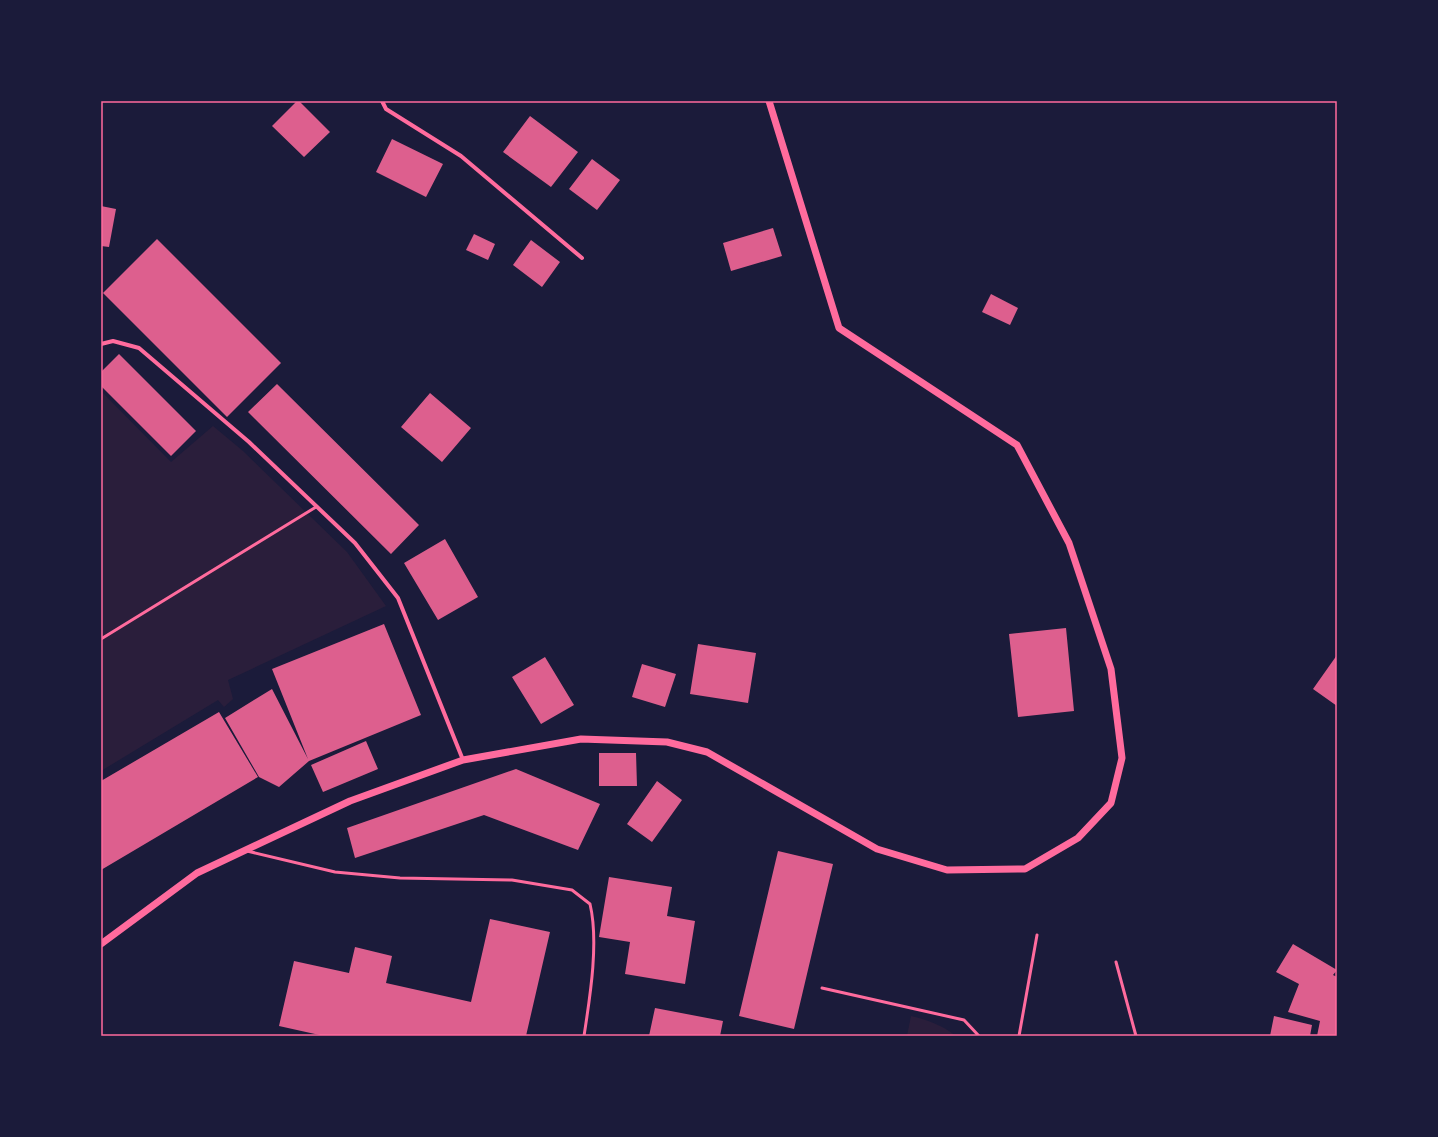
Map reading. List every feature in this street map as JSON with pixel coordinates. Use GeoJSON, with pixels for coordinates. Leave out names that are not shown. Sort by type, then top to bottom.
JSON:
{"type":"FeatureCollection","features":[{"type":"Feature","properties":{"kind":"street"},"geometry":{"type":"LineString","coordinates":[[382,101],[386,109],[461,156],[582,258]]}},
{"type":"Feature","properties":{"kind":"street"},"geometry":{"type":"LineString","coordinates":[[101,944],[197,873],[350,801],[464,760],[581,739],[667,742],[707,752],[877,849],[947,870],[1025,869],[1078,838],[1111,803],[1122,758],[1111,669],[1068,543],[1017,445],[839,328],[769,101]]}},
{"type":"Feature","properties":{"kind":"street"},"geometry":{"type":"LineString","coordinates":[[101,344],[113,341],[139,348],[249,442],[355,543],[398,598],[464,760]]}},
{"type":"Feature","properties":{"kind":"lane"},"geometry":{"type":"LineString","coordinates":[[101,639],[316,507]]}},
{"type":"Feature","properties":{"kind":"lane"},"geometry":{"type":"LineString","coordinates":[[245,850],[335,872],[400,878],[512,880],[572,890],[590,904],[594,921],[589,1000],[584,1036]]}},
{"type":"Feature","properties":{"kind":"lane"},"geometry":{"type":"LineString","coordinates":[[1019,1036],[1038,935]]}},
{"type":"Feature","properties":{"kind":"lane"},"geometry":{"type":"LineString","coordinates":[[1116,962],[1136,1036]]}},
{"type":"Feature","properties":{"kind":"lane"},"geometry":{"type":"LineString","coordinates":[[822,988],[964,1020],[979,1036]]}},
{"type":"Feature","properties":{"kind":"shaded area"},"geometry":{"type":"Polygon","coordinates":[[[101,391],[171,462],[213,426],[243,451],[347,552],[386,606],[228,680],[233,699],[224,707],[218,700],[101,771],[101,391]]]}},
{"type":"Feature","properties":{"kind":"shaded area"},"geometry":{"type":"Polygon","coordinates":[[[911,1016],[935,1023],[956,1036],[907,1036],[911,1016]]]}},
{"type":"Feature","properties":{"kind":"building"},"geometry":{"type":"Polygon","coordinates":[[[297,101],[299,101],[330,132],[304,157],[272,126],[297,101]]]}},
{"type":"Feature","properties":{"kind":"building"},"geometry":{"type":"Polygon","coordinates":[[[530,116],[578,152],[551,187],[503,152],[530,116]]]}},
{"type":"Feature","properties":{"kind":"building"},"geometry":{"type":"Polygon","coordinates":[[[392,139],[443,164],[426,197],[376,172],[392,139]]]}},
{"type":"Feature","properties":{"kind":"building"},"geometry":{"type":"Polygon","coordinates":[[[592,159],[620,180],[597,210],[569,189],[592,159]]]}},
{"type":"Feature","properties":{"kind":"building"},"geometry":{"type":"Polygon","coordinates":[[[101,206],[116,209],[109,247],[101,246],[101,206]]]}},
{"type":"Feature","properties":{"kind":"building"},"geometry":{"type":"Polygon","coordinates":[[[773,228],[782,256],[731,271],[723,243],[773,228]]]}},
{"type":"Feature","properties":{"kind":"building"},"geometry":{"type":"Polygon","coordinates":[[[474,234],[495,244],[488,260],[466,250],[474,234]]]}},
{"type":"Feature","properties":{"kind":"building"},"geometry":{"type":"Polygon","coordinates":[[[157,239],[281,363],[227,417],[103,293],[157,239]]]}},
{"type":"Feature","properties":{"kind":"building"},"geometry":{"type":"Polygon","coordinates":[[[531,240],[560,262],[542,287],[513,265],[531,240]]]}},
{"type":"Feature","properties":{"kind":"building"},"geometry":{"type":"Polygon","coordinates":[[[991,294],[1018,308],[1010,325],[982,312],[991,294]]]}},
{"type":"Feature","properties":{"kind":"building"},"geometry":{"type":"Polygon","coordinates":[[[119,354],[196,431],[171,456],[101,386],[101,372],[119,354]]]}},
{"type":"Feature","properties":{"kind":"building"},"geometry":{"type":"Polygon","coordinates":[[[277,384],[419,525],[391,554],[248,412],[277,384]]]}},
{"type":"Feature","properties":{"kind":"building"},"geometry":{"type":"Polygon","coordinates":[[[430,393],[471,428],[442,462],[401,427],[430,393]]]}},
{"type":"Feature","properties":{"kind":"building"},"geometry":{"type":"Polygon","coordinates":[[[445,539],[478,597],[438,620],[404,563],[445,539]]]}},
{"type":"Feature","properties":{"kind":"building"},"geometry":{"type":"Polygon","coordinates":[[[384,624],[421,715],[309,761],[279,787],[259,777],[225,718],[272,689],[308,759],[272,669],[384,624]]]}},
{"type":"Feature","properties":{"kind":"building"},"geometry":{"type":"Polygon","coordinates":[[[1066,628],[1074,711],[1018,717],[1009,634],[1066,628]]]}},
{"type":"Feature","properties":{"kind":"building"},"geometry":{"type":"Polygon","coordinates":[[[698,644],[756,653],[748,703],[690,694],[698,644]]]}},
{"type":"Feature","properties":{"kind":"building"},"geometry":{"type":"Polygon","coordinates":[[[1337,655],[1337,706],[1313,689],[1337,655]]]}},
{"type":"Feature","properties":{"kind":"building"},"geometry":{"type":"Polygon","coordinates":[[[545,657],[574,705],[541,724],[512,677],[545,657]]]}},
{"type":"Feature","properties":{"kind":"building"},"geometry":{"type":"Polygon","coordinates":[[[642,664],[676,674],[665,707],[632,697],[642,664]]]}},
{"type":"Feature","properties":{"kind":"building"},"geometry":{"type":"Polygon","coordinates":[[[219,712],[258,777],[101,870],[101,781],[219,712]]]}},
{"type":"Feature","properties":{"kind":"building"},"geometry":{"type":"Polygon","coordinates":[[[366,741],[378,769],[323,792],[311,765],[366,741]]]}},
{"type":"Feature","properties":{"kind":"building"},"geometry":{"type":"Polygon","coordinates":[[[599,753],[636,753],[637,786],[599,786],[599,753]]]}},
{"type":"Feature","properties":{"kind":"building"},"geometry":{"type":"Polygon","coordinates":[[[516,769],[600,804],[578,850],[484,815],[355,858],[347,828],[516,769]]]}},
{"type":"Feature","properties":{"kind":"building"},"geometry":{"type":"Polygon","coordinates":[[[657,781],[682,800],[652,842],[627,824],[657,781]]]}},
{"type":"Feature","properties":{"kind":"building"},"geometry":{"type":"Polygon","coordinates":[[[778,851],[833,864],[794,1029],[739,1016],[778,851]]]}},
{"type":"Feature","properties":{"kind":"building"},"geometry":{"type":"Polygon","coordinates":[[[609,877],[672,887],[667,916],[695,921],[685,984],[625,974],[630,942],[599,937],[609,877]]]}},
{"type":"Feature","properties":{"kind":"building"},"geometry":{"type":"Polygon","coordinates":[[[490,919],[550,932],[526,1036],[324,1036],[279,1026],[294,961],[349,973],[355,947],[392,956],[386,983],[471,1002],[490,919]]]}},
{"type":"Feature","properties":{"kind":"building"},"geometry":{"type":"Polygon","coordinates":[[[1293,944],[1337,970],[1333,975],[1337,977],[1337,1036],[1317,1036],[1320,1021],[1288,1012],[1299,984],[1276,972],[1293,944]]]}},
{"type":"Feature","properties":{"kind":"building"},"geometry":{"type":"Polygon","coordinates":[[[655,1008],[723,1021],[720,1036],[649,1036],[655,1008]]]}},
{"type":"Feature","properties":{"kind":"building"},"geometry":{"type":"Polygon","coordinates":[[[1274,1016],[1312,1025],[1310,1036],[1270,1036],[1274,1016]]]}}]}
